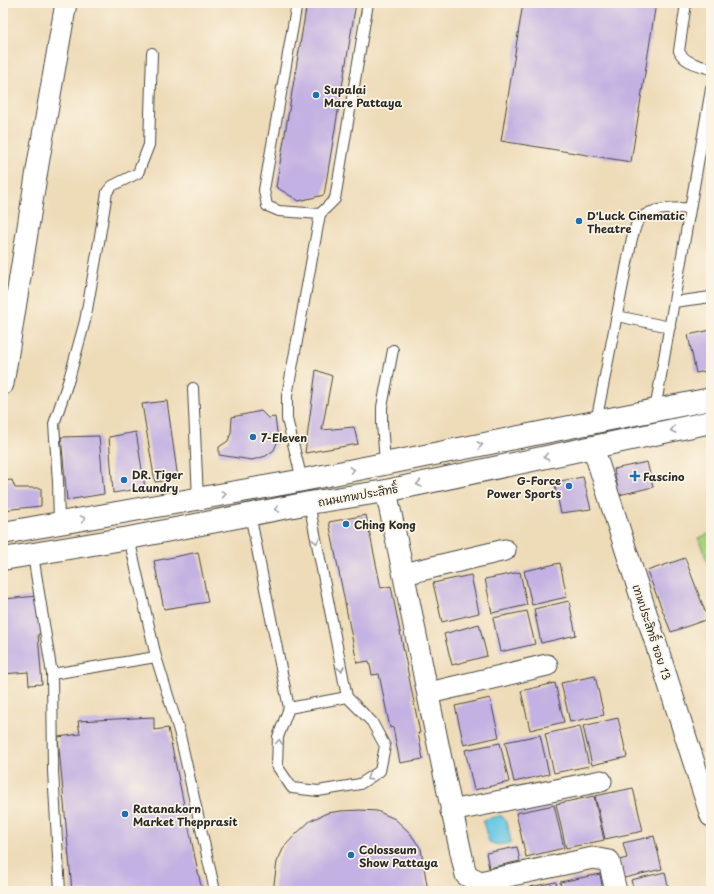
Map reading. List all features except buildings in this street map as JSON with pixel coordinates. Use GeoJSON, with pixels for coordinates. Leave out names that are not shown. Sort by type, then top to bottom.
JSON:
{"type":"FeatureCollection","features":[{"type":"Feature","properties":{"kind":"main road"},"geometry":{"type":"LineString","coordinates":[[3,534],[302,480],[711,399]]}},
{"type":"Feature","properties":{"kind":"main road","name":"ถนนเทพประสิทธิ์"},"geometry":{"type":"LineString","coordinates":[[3,560],[129,538],[309,503],[386,491],[711,422]]}},
{"type":"Feature","properties":{"kind":"street"},"geometry":{"type":"LineString","coordinates":[[3,384],[38,164],[66,3]]}},
{"type":"Feature","properties":{"kind":"street","name":"เทพประสิทธิ์ ซอย 13"},"geometry":{"type":"LineString","coordinates":[[592,447],[711,816]]}},
{"type":"Feature","properties":{"kind":"street"},"geometry":{"type":"LineString","coordinates":[[386,491],[466,875],[480,882],[506,884],[593,858],[609,861],[616,891]]}},
{"type":"Feature","properties":{"kind":"street"},"geometry":{"type":"LineString","coordinates":[[404,574],[505,550]]}},
{"type":"Feature","properties":{"kind":"street"},"geometry":{"type":"LineString","coordinates":[[429,693],[547,665]]}},
{"type":"Feature","properties":{"kind":"street"},"geometry":{"type":"LineString","coordinates":[[452,811],[601,781]]}},
{"type":"Feature","properties":{"kind":"lane"},"geometry":{"type":"LineString","coordinates":[[297,3],[264,190],[267,206],[279,211],[320,214]]}},
{"type":"Feature","properties":{"kind":"lane"},"geometry":{"type":"LineString","coordinates":[[302,480],[287,419],[287,396],[320,214],[335,199],[368,3]]}},
{"type":"Feature","properties":{"kind":"lane"},"geometry":{"type":"LineString","coordinates":[[686,3],[679,51],[681,57],[690,62],[711,69]]}},
{"type":"Feature","properties":{"kind":"lane"},"geometry":{"type":"LineString","coordinates":[[59,524],[54,424],[69,380],[85,321],[107,192],[112,186],[138,173],[149,145],[152,53]]}},
{"type":"Feature","properties":{"kind":"lane"},"geometry":{"type":"LineString","coordinates":[[655,410],[711,89]]}},
{"type":"Feature","properties":{"kind":"lane"},"geometry":{"type":"LineString","coordinates":[[596,422],[632,238],[638,222],[647,214],[661,209],[690,208]]}},
{"type":"Feature","properties":{"kind":"lane"},"geometry":{"type":"LineString","coordinates":[[674,302],[711,297]]}},
{"type":"Feature","properties":{"kind":"lane"},"geometry":{"type":"LineString","coordinates":[[617,316],[670,327]]}},
{"type":"Feature","properties":{"kind":"lane"},"geometry":{"type":"LineString","coordinates":[[385,463],[382,407],[392,350]]}},
{"type":"Feature","properties":{"kind":"lane"},"geometry":{"type":"LineString","coordinates":[[193,388],[198,499]]}},
{"type":"Feature","properties":{"kind":"lane"},"geometry":{"type":"LineString","coordinates":[[250,514],[289,708],[278,736],[277,766],[292,788],[318,791],[360,784],[380,771],[385,746],[372,722],[347,697],[309,503]]}},
{"type":"Feature","properties":{"kind":"lane"},"geometry":{"type":"LineString","coordinates":[[129,538],[156,657],[179,731],[215,891]]}},
{"type":"Feature","properties":{"kind":"lane"},"geometry":{"type":"LineString","coordinates":[[33,555],[52,674],[53,771],[60,891]]}},
{"type":"Feature","properties":{"kind":"lane"},"geometry":{"type":"LineString","coordinates":[[52,674],[156,657]]}},
{"type":"Feature","properties":{"kind":"lane"},"geometry":{"type":"LineString","coordinates":[[289,708],[347,697]]}},
{"type":"Feature","properties":{"kind":"green space"},"geometry":{"type":"Polygon","coordinates":[[[711,533],[711,571],[698,538],[711,533]]]}},
{"type":"Feature","properties":{"kind":"water"},"geometry":{"type":"Polygon","coordinates":[[[502,816],[507,822],[511,841],[510,843],[500,845],[489,842],[483,822],[485,819],[502,816]]]}},
{"type":"Feature","properties":{"kind":"place","name":"Supalai Mare Pattaya"},"geometry":{"type":"Point","coordinates":[316,95]}},
{"type":"Feature","properties":{"kind":"place","name":"D'Luck Cinematic Theatre"},"geometry":{"type":"Point","coordinates":[579,221]}},
{"type":"Feature","properties":{"kind":"place","name":"7-Eleven"},"geometry":{"type":"Point","coordinates":[253,437]}},
{"type":"Feature","properties":{"kind":"place","name":"Fascino"},"geometry":{"type":"Point","coordinates":[635,476]}},
{"type":"Feature","properties":{"kind":"place","name":"DR. Tiger Laundry"},"geometry":{"type":"Point","coordinates":[124,480]}},
{"type":"Feature","properties":{"kind":"place","name":"G-Force Power Sports"},"geometry":{"type":"Point","coordinates":[569,486]}},
{"type":"Feature","properties":{"kind":"place","name":"Ching Kong"},"geometry":{"type":"Point","coordinates":[346,524]}},
{"type":"Feature","properties":{"kind":"place","name":"Ratanakorn Market Thepprasit"},"geometry":{"type":"Point","coordinates":[125,814]}},
{"type":"Feature","properties":{"kind":"place","name":"Colosseum Show Pattaya"},"geometry":{"type":"Point","coordinates":[351,855]}}]}
